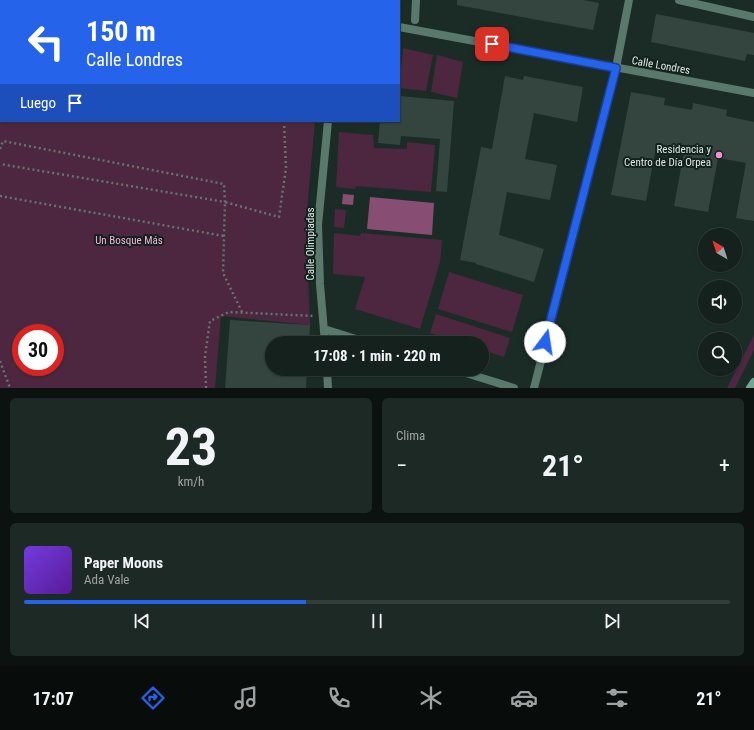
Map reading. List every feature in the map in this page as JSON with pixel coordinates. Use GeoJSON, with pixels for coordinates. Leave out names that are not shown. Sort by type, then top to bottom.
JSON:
{"type":"FeatureCollection","features":[{"type":"Feature","properties":{"kind":"main road"},"geometry":{"type":"LineString","coordinates":[[750,388],[754,382]]}},
{"type":"Feature","properties":{"kind":"street"},"geometry":{"type":"LineString","coordinates":[[415,20],[416,0]]}},
{"type":"Feature","properties":{"kind":"street"},"geometry":{"type":"LineString","coordinates":[[534,388],[616,68],[629,0]]}},
{"type":"Feature","properties":{"kind":"street"},"geometry":{"type":"LineString","coordinates":[[679,0],[754,17]]}},
{"type":"Feature","properties":{"kind":"street","name":"Calle Londres"},"geometry":{"type":"LineString","coordinates":[[400,27],[754,93]]}},
{"type":"Feature","properties":{"kind":"street","name":"Calle Olimpiadas"},"geometry":{"type":"LineString","coordinates":[[324,336],[320,284],[318,224],[328,122]]}},
{"type":"Feature","properties":{"kind":"street"},"geometry":{"type":"LineString","coordinates":[[324,329],[346,336]]}},
{"type":"Feature","properties":{"kind":"street"},"geometry":{"type":"LineString","coordinates":[[327,376],[328,388]]}},
{"type":"Feature","properties":{"kind":"street"},"geometry":{"type":"LineString","coordinates":[[475,376],[514,388]]}},
{"type":"Feature","properties":{"kind":"path"},"geometry":{"type":"LineString","coordinates":[[0,164],[225,202],[280,217],[286,168],[284,122]]}},
{"type":"Feature","properties":{"kind":"path"},"geometry":{"type":"LineString","coordinates":[[0,149],[3,141],[224,184],[224,273],[242,312]]}},
{"type":"Feature","properties":{"kind":"path"},"geometry":{"type":"LineString","coordinates":[[0,196],[224,236]]}},
{"type":"Feature","properties":{"kind":"path"},"geometry":{"type":"LineString","coordinates":[[206,388],[205,356],[210,321],[229,312],[323,317]]}},
{"type":"Feature","properties":{"kind":"path"},"geometry":{"type":"LineString","coordinates":[[0,361],[10,388]]}},
{"type":"Feature","properties":{"kind":"green space"},"geometry":{"type":"Polygon","coordinates":[[[403,48],[433,55],[426,91],[400,88],[403,48]]]}},
{"type":"Feature","properties":{"kind":"green space"},"geometry":{"type":"Polygon","coordinates":[[[437,55],[463,62],[457,98],[431,92],[437,55]]]}},
{"type":"Feature","properties":{"kind":"green space","name":"Un Bosque Más"},"geometry":{"type":"Polygon","coordinates":[[[0,122],[315,122],[306,222],[310,325],[221,316],[215,388],[0,388],[0,122]]]}},
{"type":"Feature","properties":{"kind":"green space"},"geometry":{"type":"Polygon","coordinates":[[[339,132],[373,135],[374,148],[407,149],[407,142],[435,145],[431,192],[356,186],[355,189],[336,187],[339,132]]]}},
{"type":"Feature","properties":{"kind":"green space"},"geometry":{"type":"Polygon","coordinates":[[[335,209],[346,210],[344,228],[334,227],[335,209]]]}},
{"type":"Feature","properties":{"kind":"green space"},"geometry":{"type":"Polygon","coordinates":[[[334,233],[360,236],[361,233],[442,240],[440,262],[420,329],[355,309],[365,277],[333,274],[334,233]]]}},
{"type":"Feature","properties":{"kind":"green space"},"geometry":{"type":"Polygon","coordinates":[[[449,272],[523,295],[512,332],[438,309],[449,272]]]}},
{"type":"Feature","properties":{"kind":"green space"},"geometry":{"type":"Polygon","coordinates":[[[436,314],[510,338],[504,357],[489,352],[489,336],[439,336],[430,333],[436,314]]]}},
{"type":"Feature","properties":{"kind":"green space"},"geometry":{"type":"Polygon","coordinates":[[[754,335],[754,350],[742,374],[742,359],[754,335]]]}},
{"type":"Feature","properties":{"kind":"green space"},"geometry":{"type":"Polygon","coordinates":[[[733,376],[741,376],[735,388],[727,388],[733,376]]]}},
{"type":"Feature","properties":{"kind":"shaded area"},"geometry":{"type":"Polygon","coordinates":[[[343,194],[354,195],[353,205],[342,204],[343,194]]]}},
{"type":"Feature","properties":{"kind":"shaded area"},"geometry":{"type":"Polygon","coordinates":[[[370,197],[434,203],[432,235],[367,229],[370,197]]]}},
{"type":"Feature","properties":{"kind":"building"},"geometry":{"type":"Polygon","coordinates":[[[457,0],[583,0],[599,3],[593,30],[457,5],[457,0]]]}},
{"type":"Feature","properties":{"kind":"building"},"geometry":{"type":"Polygon","coordinates":[[[656,14],[754,33],[754,55],[747,54],[745,61],[651,42],[656,14]]]}},
{"type":"Feature","properties":{"kind":"building"},"geometry":{"type":"Polygon","coordinates":[[[505,76],[523,80],[524,76],[583,87],[577,122],[534,113],[525,159],[557,165],[550,200],[507,192],[499,235],[544,249],[534,282],[476,263],[460,260],[481,147],[492,149],[505,76]]]}},
{"type":"Feature","properties":{"kind":"building","name":"Residencia y Centro de Día Orpea"},"geometry":{"type":"Polygon","coordinates":[[[631,92],[665,98],[664,105],[692,110],[693,103],[727,110],[726,116],[754,122],[754,221],[736,218],[746,163],[718,158],[708,212],[674,206],[684,152],[656,147],[646,201],[611,195],[631,92]]]}},
{"type":"Feature","properties":{"kind":"building"},"geometry":{"type":"Polygon","coordinates":[[[400,96],[454,101],[447,192],[436,191],[440,139],[401,136],[400,145],[378,143],[380,122],[400,122],[400,96]]]}},
{"type":"Feature","properties":{"kind":"building"},"geometry":{"type":"Polygon","coordinates":[[[230,320],[310,325],[309,336],[265,336],[265,376],[307,376],[306,388],[225,388],[230,320]]]}},
{"type":"Feature","properties":{"kind":"place","name":"Residencia y Centro de Día Orpea"},"geometry":{"type":"Point","coordinates":[719,155]}},
{"type":"Feature","properties":{"kind":"route"},"geometry":{"type":"LineString","coordinates":[[492,44],[616,68],[545,342]]}}]}
